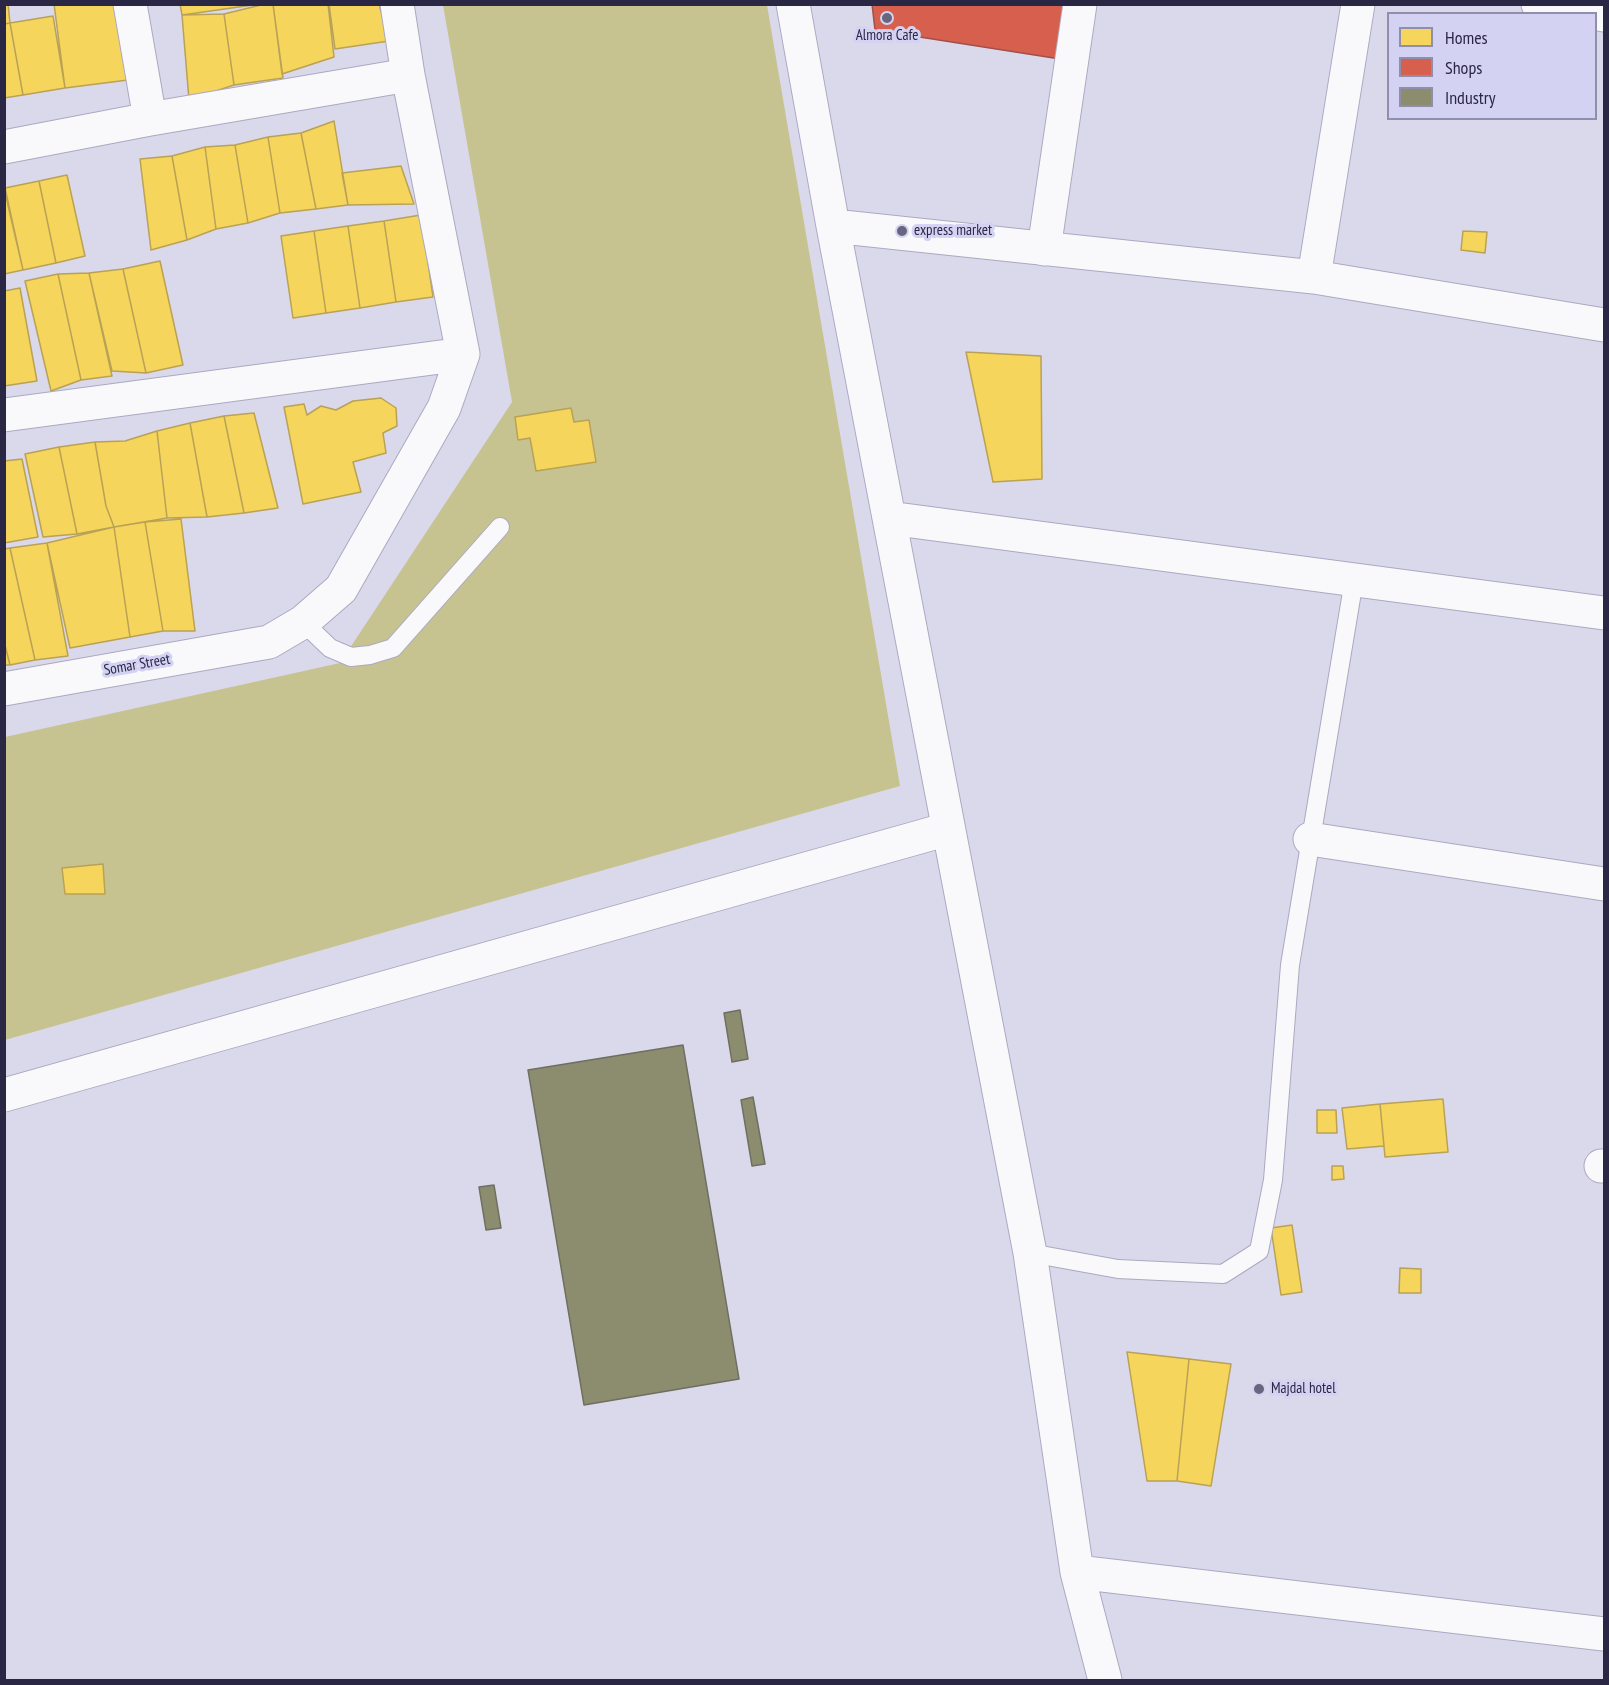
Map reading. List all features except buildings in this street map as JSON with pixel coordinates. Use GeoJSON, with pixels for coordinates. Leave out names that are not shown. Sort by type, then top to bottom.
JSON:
{"type":"FeatureCollection","features":[{"type":"Feature","properties":{"kind":"street"},"geometry":{"type":"LineString","coordinates":[[130,4],[150,119]]}},
{"type":"Feature","properties":{"kind":"street"},"geometry":{"type":"LineString","coordinates":[[303,622],[340,589],[444,408],[463,354],[408,75],[397,4]]}},
{"type":"Feature","properties":{"kind":"street"},"geometry":{"type":"LineString","coordinates":[[793,4],[833,226],[1030,1253],[1077,1572],[1105,1680]]}},
{"type":"Feature","properties":{"kind":"street"},"geometry":{"type":"LineString","coordinates":[[1044,249],[1080,4]]}},
{"type":"Feature","properties":{"kind":"street"},"geometry":{"type":"LineString","coordinates":[[1314,277],[1358,4]]}},
{"type":"Feature","properties":{"kind":"street"},"geometry":{"type":"LineString","coordinates":[[1538,4],[1587,12]]}},
{"type":"Feature","properties":{"kind":"street"},"geometry":{"type":"LineString","coordinates":[[4,147],[150,119],[408,75]]}},
{"type":"Feature","properties":{"kind":"street"},"geometry":{"type":"LineString","coordinates":[[833,226],[1314,277],[1605,325]]}},
{"type":"Feature","properties":{"kind":"street"},"geometry":{"type":"LineString","coordinates":[[4,415],[463,354]]}},
{"type":"Feature","properties":{"kind":"street"},"geometry":{"type":"LineString","coordinates":[[890,518],[1605,613]]}},
{"type":"Feature","properties":{"kind":"street","name":"Somar Street"},"geometry":{"type":"LineString","coordinates":[[4,689],[269,642],[303,622]]}},
{"type":"Feature","properties":{"kind":"street"},"geometry":{"type":"LineString","coordinates":[[4,1095],[948,829]]}},
{"type":"Feature","properties":{"kind":"street"},"geometry":{"type":"LineString","coordinates":[[1310,840],[1605,884]]}},
{"type":"Feature","properties":{"kind":"street"},"geometry":{"type":"LineString","coordinates":[[1077,1572],[1605,1634]]}},
{"type":"Feature","properties":{"kind":"lane"},"geometry":{"type":"LineString","coordinates":[[303,622],[330,648],[351,657],[370,656],[393,648],[500,527]]}},
{"type":"Feature","properties":{"kind":"lane"},"geometry":{"type":"LineString","coordinates":[[1030,1253],[1118,1269],[1223,1274],[1259,1251],[1273,1180],[1290,965],[1354,580]]}},
{"type":"Feature","properties":{"kind":"shaded area"},"geometry":{"type":"Polygon","coordinates":[[[443,5],[767,5],[900,786],[5,1040],[5,737],[340,663],[512,402],[443,5]]]}},
{"type":"Feature","properties":{"kind":"place","name":"Almora Cafe"},"geometry":{"type":"Point","coordinates":[887,18]}},
{"type":"Feature","properties":{"kind":"place","name":"express market"},"geometry":{"type":"Point","coordinates":[902,231]}},
{"type":"Feature","properties":{"kind":"place","name":"Majdal hotel"},"geometry":{"type":"Point","coordinates":[1259,1389]}}]}
